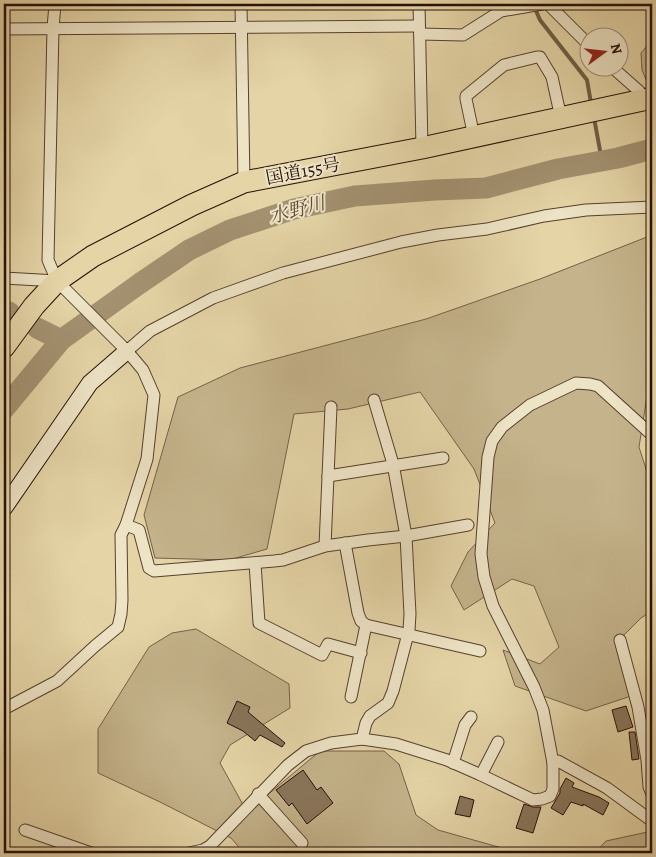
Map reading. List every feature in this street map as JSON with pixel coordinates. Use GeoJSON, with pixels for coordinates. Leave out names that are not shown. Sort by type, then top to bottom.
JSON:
{"type":"FeatureCollection","features":[{"type":"Feature","properties":{"kind":"highway","name":"国道155号"},"geometry":{"type":"LineString","coordinates":[[4,348],[34,306],[62,285],[93,256],[192,205],[244,182],[422,148],[647,100]]}},
{"type":"Feature","properties":{"kind":"street"},"geometry":{"type":"LineString","coordinates":[[4,709],[57,681],[118,627],[122,600],[121,536],[147,458],[154,395],[143,370],[127,351],[62,285],[48,260],[55,4]]}},
{"type":"Feature","properties":{"kind":"street"},"geometry":{"type":"LineString","coordinates":[[241,4],[244,182]]}},
{"type":"Feature","properties":{"kind":"street"},"geometry":{"type":"LineString","coordinates":[[419,4],[422,148]]}},
{"type":"Feature","properties":{"kind":"street"},"geometry":{"type":"LineString","coordinates":[[4,29],[241,27],[419,30],[463,35],[501,11],[542,4]]}},
{"type":"Feature","properties":{"kind":"street"},"geometry":{"type":"LineString","coordinates":[[548,4],[578,34]]}},
{"type":"Feature","properties":{"kind":"street"},"geometry":{"type":"LineString","coordinates":[[474,137],[466,96],[504,65],[537,57],[540,57],[552,77],[561,118]]}},
{"type":"Feature","properties":{"kind":"street"},"geometry":{"type":"LineString","coordinates":[[625,78],[647,100]]}},
{"type":"Feature","properties":{"kind":"street"},"geometry":{"type":"LineString","coordinates":[[4,508],[90,383],[150,331],[204,302],[283,273],[401,242],[487,229],[544,216],[586,210],[652,207]]}},
{"type":"Feature","properties":{"kind":"street"},"geometry":{"type":"LineString","coordinates":[[4,278],[62,285]]}},
{"type":"Feature","properties":{"kind":"street"},"geometry":{"type":"LineString","coordinates":[[189,853],[204,851],[210,846],[258,794],[288,765],[306,751],[331,743],[362,739],[396,744],[453,762],[533,800],[550,796],[553,789],[553,763],[542,710],[534,687],[492,606],[484,577],[481,554],[483,516],[487,465],[492,441],[502,427],[530,406],[576,383],[598,386],[652,434]]}},
{"type":"Feature","properties":{"kind":"street"},"geometry":{"type":"LineString","coordinates":[[362,739],[370,716],[388,704],[393,691],[408,634],[410,614],[406,536],[393,466],[374,400]]}},
{"type":"Feature","properties":{"kind":"street"},"geometry":{"type":"LineString","coordinates":[[325,546],[331,407]]}},
{"type":"Feature","properties":{"kind":"street"},"geometry":{"type":"LineString","coordinates":[[328,476],[443,458]]}},
{"type":"Feature","properties":{"kind":"street"},"geometry":{"type":"LineString","coordinates":[[126,525],[139,530],[149,568],[154,571],[283,560],[325,546],[468,526]]}},
{"type":"Feature","properties":{"kind":"street"},"geometry":{"type":"LineString","coordinates":[[345,543],[361,621],[366,625],[480,651]]}},
{"type":"Feature","properties":{"kind":"street"},"geometry":{"type":"LineString","coordinates":[[255,563],[259,623],[322,655],[328,644],[361,652]]}},
{"type":"Feature","properties":{"kind":"street"},"geometry":{"type":"LineString","coordinates":[[351,697],[366,625]]}},
{"type":"Feature","properties":{"kind":"street"},"geometry":{"type":"LineString","coordinates":[[620,640],[638,707],[647,760],[649,788],[652,794]]}},
{"type":"Feature","properties":{"kind":"street"},"geometry":{"type":"LineString","coordinates":[[453,762],[465,725],[471,718]]}},
{"type":"Feature","properties":{"kind":"street"},"geometry":{"type":"LineString","coordinates":[[481,775],[498,742]]}},
{"type":"Feature","properties":{"kind":"street"},"geometry":{"type":"LineString","coordinates":[[553,763],[558,761],[607,788],[652,821]]}},
{"type":"Feature","properties":{"kind":"street"},"geometry":{"type":"LineString","coordinates":[[258,794],[302,843]]}},
{"type":"Feature","properties":{"kind":"street"},"geometry":{"type":"LineString","coordinates":[[24,830],[91,853]]}},
{"type":"Feature","properties":{"kind":"shaded area"},"geometry":{"type":"Polygon","coordinates":[[[652,40],[652,94],[642,70],[641,53],[652,40]]]}},
{"type":"Feature","properties":{"kind":"shaded area"},"geometry":{"type":"Polygon","coordinates":[[[652,235],[652,390],[648,390],[639,447],[652,488],[652,611],[641,618],[621,638],[640,693],[586,711],[515,686],[503,650],[540,664],[559,647],[534,586],[512,579],[464,610],[451,586],[468,552],[495,523],[474,469],[420,392],[348,409],[294,414],[267,549],[229,560],[155,558],[144,515],[178,397],[240,368],[426,319],[540,279],[652,235]]]}},
{"type":"Feature","properties":{"kind":"shaded area"},"geometry":{"type":"Polygon","coordinates":[[[196,629],[289,684],[290,708],[230,745],[220,763],[247,812],[320,751],[384,751],[399,764],[416,815],[438,830],[502,848],[505,853],[244,853],[231,838],[98,773],[98,729],[149,647],[172,633],[196,629]]]}},
{"type":"Feature","properties":{"kind":"shaded area"},"geometry":{"type":"Polygon","coordinates":[[[652,831],[652,853],[595,853],[606,841],[652,831]]]}},
{"type":"Feature","properties":{"kind":"building"},"geometry":{"type":"Polygon","coordinates":[[[237,701],[250,707],[248,712],[285,743],[282,747],[260,735],[255,741],[243,731],[227,723],[237,701]]]}},
{"type":"Feature","properties":{"kind":"building"},"geometry":{"type":"Polygon","coordinates":[[[626,706],[633,727],[618,732],[612,710],[626,706]]]}},
{"type":"Feature","properties":{"kind":"building"},"geometry":{"type":"Polygon","coordinates":[[[629,732],[635,732],[639,759],[632,760],[629,732]]]}},
{"type":"Feature","properties":{"kind":"building"},"geometry":{"type":"Polygon","coordinates":[[[303,770],[317,790],[321,787],[333,803],[307,824],[292,803],[289,806],[276,790],[303,770]]]}},
{"type":"Feature","properties":{"kind":"building"},"geometry":{"type":"Polygon","coordinates":[[[566,778],[574,783],[572,787],[599,797],[609,803],[603,815],[583,804],[583,806],[571,802],[563,815],[551,808],[566,778]]]}},
{"type":"Feature","properties":{"kind":"building"},"geometry":{"type":"Polygon","coordinates":[[[460,796],[474,800],[470,817],[455,814],[460,796]]]}},
{"type":"Feature","properties":{"kind":"building"},"geometry":{"type":"Polygon","coordinates":[[[524,804],[541,807],[533,833],[516,828],[524,804]]]}},
{"type":"Feature","properties":{"kind":"waterway"},"geometry":{"type":"LineString","coordinates":[[534,6],[540,20],[587,80],[591,103]]}},
{"type":"Feature","properties":{"kind":"waterway"},"geometry":{"type":"LineString","coordinates":[[594,118],[602,161]]}},
{"type":"Feature","properties":{"kind":"waterway","name":"水野川"},"geometry":{"type":"LineString","coordinates":[[4,409],[61,340],[189,250],[230,230],[294,209],[355,196],[486,188],[558,169],[618,158],[652,149]]}},
{"type":"Feature","properties":{"kind":"waterway"},"geometry":{"type":"LineString","coordinates":[[4,314],[9,312]]}},
{"type":"Feature","properties":{"kind":"waterway"},"geometry":{"type":"LineString","coordinates":[[37,328],[61,340]]}}]}
